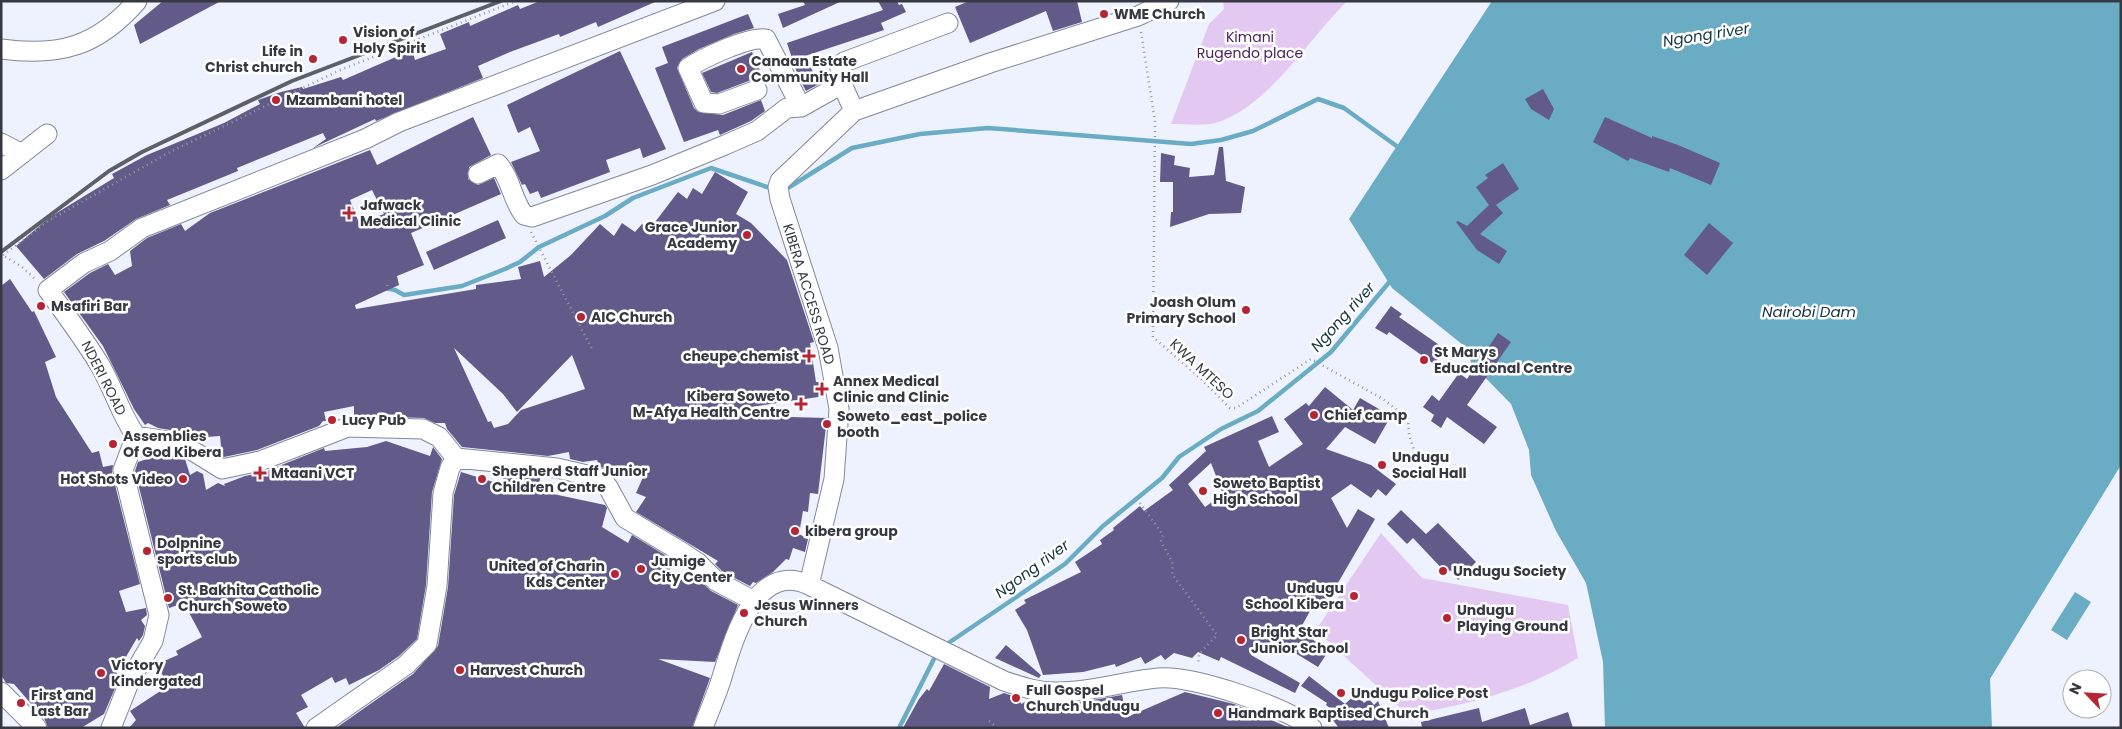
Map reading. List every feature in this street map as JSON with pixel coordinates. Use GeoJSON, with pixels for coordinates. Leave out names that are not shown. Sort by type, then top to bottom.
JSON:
{"type":"FeatureCollection","features":[{"type":"Feature","properties":{"kind":"street"},"geometry":{"type":"LineString","coordinates":[[1,49],[65,49],[97,38],[122,19],[138,1]]}},
{"type":"Feature","properties":{"kind":"street"},"geometry":{"type":"LineString","coordinates":[[48,290],[84,263],[110,251],[142,228],[365,139],[399,122],[714,1]]}},
{"type":"Feature","properties":{"kind":"street","name":"KIBERA ACCESS ROAD"},"geometry":{"type":"LineString","coordinates":[[809,585],[834,479],[839,409],[828,348],[779,192],[786,176],[854,111],[990,63],[1138,16],[1169,1]]}},
{"type":"Feature","properties":{"kind":"street"},"geometry":{"type":"LineString","coordinates":[[854,111],[842,84],[840,69],[844,62],[948,23]]}},
{"type":"Feature","properties":{"kind":"street"},"geometry":{"type":"LineString","coordinates":[[757,90],[719,104],[704,103],[688,68],[725,50],[759,38],[766,39],[801,107]]}},
{"type":"Feature","properties":{"kind":"street"},"geometry":{"type":"LineString","coordinates":[[478,174],[498,164],[504,171],[524,216],[532,217],[652,174],[725,145],[757,131],[787,108],[801,107],[842,84]]}},
{"type":"Feature","properties":{"kind":"street"},"geometry":{"type":"LineString","coordinates":[[1,170],[47,134]]}},
{"type":"Feature","properties":{"kind":"street"},"geometry":{"type":"LineString","coordinates":[[1,143],[22,154]]}},
{"type":"Feature","properties":{"kind":"street","name":"NDERI ROAD"},"geometry":{"type":"LineString","coordinates":[[48,290],[80,333],[101,368],[126,421],[136,436]]}},
{"type":"Feature","properties":{"kind":"street"},"geometry":{"type":"LineString","coordinates":[[111,728],[130,680],[152,641],[159,615],[124,470],[136,436],[180,443],[222,469],[260,461],[348,427],[423,429],[439,437],[456,458],[558,468],[600,478],[608,487],[625,518],[698,562],[716,582],[754,601]]}},
{"type":"Feature","properties":{"kind":"street"},"geometry":{"type":"LineString","coordinates":[[316,728],[406,665],[428,644],[437,586],[444,493],[450,468],[456,458]]}},
{"type":"Feature","properties":{"kind":"street"},"geometry":{"type":"LineString","coordinates":[[703,728],[722,679],[735,635],[754,601],[767,590],[786,580],[809,585],[1004,681],[1032,690],[1060,692],[1176,677],[1199,682],[1279,708],[1312,728]]}},
{"type":"Feature","properties":{"kind":"street"},"geometry":{"type":"LineString","coordinates":[[1,692],[37,728]]}},
{"type":"Feature","properties":{"kind":"path"},"geometry":{"type":"LineString","coordinates":[[48,290],[22,267],[2,254],[48,221],[168,154],[340,70],[516,1]]}},
{"type":"Feature","properties":{"kind":"path","name":"KWA MTESO"},"geometry":{"type":"LineString","coordinates":[[1138,16],[1155,122],[1153,337],[1201,378],[1230,408],[1236,408],[1311,359],[1384,399],[1408,419],[1409,435],[1420,467]]}},
{"type":"Feature","properties":{"kind":"path"},"geometry":{"type":"LineString","coordinates":[[535,240],[593,351]]}},
{"type":"Feature","properties":{"kind":"path"},"geometry":{"type":"LineString","coordinates":[[386,285],[389,294]]}},
{"type":"Feature","properties":{"kind":"path"},"geometry":{"type":"LineString","coordinates":[[1137,499],[1163,535],[1161,541],[1173,564],[1172,574],[1217,635],[1199,654],[1197,672],[1199,682]]}},
{"type":"Feature","properties":{"kind":"path"},"geometry":{"type":"LineString","coordinates":[[989,720],[998,728]]}},
{"type":"Feature","properties":{"kind":"green space","name":"Kimani Rugendo place"},"geometry":{"type":"Polygon","coordinates":[[[1223,1],[1347,1],[1290,67],[1258,98],[1241,111],[1212,124],[1171,124],[1209,24],[1224,9],[1223,1]]]}},
{"type":"Feature","properties":{"kind":"green space","name":"Undugu Playing Ground"},"geometry":{"type":"Polygon","coordinates":[[[1381,533],[1422,578],[1568,605],[1578,658],[1517,688],[1475,701],[1408,715],[1316,630],[1381,533]]]}},
{"type":"Feature","properties":{"kind":"water","name":"Nairobi Dam"},"geometry":{"type":"Polygon","coordinates":[[[1492,1],[2121,1],[2121,465],[1990,679],[1992,728],[1605,728],[1603,662],[1586,583],[1556,531],[1531,475],[1529,450],[1511,404],[1471,363],[1468,349],[1392,288],[1349,219],[1492,1]]]}},
{"type":"Feature","properties":{"kind":"water"},"geometry":{"type":"Polygon","coordinates":[[[2075,592],[2091,602],[2067,640],[2051,630],[2075,592]]]}},
{"type":"Feature","properties":{"kind":"building"},"geometry":{"type":"Polygon","coordinates":[[[163,1],[221,1],[140,44],[134,25],[163,1]]]}},
{"type":"Feature","properties":{"kind":"building"},"geometry":{"type":"Polygon","coordinates":[[[540,1],[655,2],[598,27],[596,22],[560,37],[559,34],[510,52],[478,66],[483,78],[376,121],[375,119],[313,148],[326,139],[323,133],[237,168],[238,171],[167,200],[170,205],[136,219],[104,241],[77,254],[44,279],[16,246],[50,217],[114,178],[112,174],[147,155],[224,123],[260,104],[258,100],[281,92],[302,87],[303,89],[341,77],[343,80],[412,50],[415,60],[446,49],[440,34],[469,22],[470,26],[518,5],[520,9],[540,1]]]}},
{"type":"Feature","properties":{"kind":"building"},"geometry":{"type":"Polygon","coordinates":[[[803,1],[842,1],[783,28],[778,14],[805,5],[803,1]]]}},
{"type":"Feature","properties":{"kind":"building"},"geometry":{"type":"Polygon","coordinates":[[[878,1],[897,1],[899,5],[902,4],[906,12],[881,23],[884,30],[805,56],[819,84],[806,91],[798,76],[787,43],[883,10],[878,1]]]}},
{"type":"Feature","properties":{"kind":"building"},"geometry":{"type":"Polygon","coordinates":[[[969,1],[1077,1],[1082,22],[1053,31],[1046,11],[970,43],[955,7],[969,1]]]}},
{"type":"Feature","properties":{"kind":"building"},"geometry":{"type":"Polygon","coordinates":[[[748,14],[754,28],[734,34],[699,49],[682,59],[677,68],[694,108],[698,112],[723,115],[761,100],[765,111],[751,121],[720,135],[718,130],[684,142],[655,68],[668,63],[662,47],[748,14]]]}},
{"type":"Feature","properties":{"kind":"building"},"geometry":{"type":"Polygon","coordinates":[[[620,51],[666,149],[643,158],[640,148],[606,160],[610,172],[541,198],[538,191],[530,194],[525,184],[522,185],[511,162],[540,151],[530,127],[518,133],[507,105],[620,51]]]}},
{"type":"Feature","properties":{"kind":"building"},"geometry":{"type":"Polygon","coordinates":[[[752,52],[762,76],[717,93],[711,92],[702,73],[752,52]]]}},
{"type":"Feature","properties":{"kind":"building"},"geometry":{"type":"Polygon","coordinates":[[[1543,89],[1554,109],[1549,120],[1531,109],[1525,99],[1543,89]]]}},
{"type":"Feature","properties":{"kind":"building"},"geometry":{"type":"Polygon","coordinates":[[[473,117],[491,155],[469,167],[468,179],[478,185],[494,178],[501,194],[411,233],[424,265],[397,276],[399,285],[355,305],[356,309],[476,289],[476,285],[521,279],[518,267],[540,261],[544,277],[571,255],[600,224],[614,236],[622,223],[635,232],[642,224],[649,230],[678,192],[687,199],[693,188],[702,194],[715,172],[748,192],[736,214],[751,223],[787,260],[814,342],[810,343],[816,382],[823,382],[825,396],[751,407],[751,416],[827,418],[818,494],[810,493],[808,512],[803,511],[799,534],[808,539],[805,552],[793,548],[789,560],[786,559],[773,572],[756,583],[753,582],[750,586],[723,572],[715,564],[718,561],[636,512],[646,497],[636,493],[644,475],[638,474],[640,466],[606,469],[599,466],[597,460],[583,462],[570,459],[569,452],[548,456],[462,447],[447,429],[445,423],[435,423],[424,418],[354,416],[354,406],[324,412],[326,421],[323,421],[319,426],[257,450],[224,457],[222,456],[220,436],[206,437],[206,434],[190,436],[182,432],[158,428],[148,423],[145,425],[134,409],[103,346],[64,292],[90,273],[108,264],[115,275],[132,266],[130,251],[147,238],[181,224],[185,231],[210,213],[370,150],[377,165],[473,117]],[[372,190],[350,200],[359,223],[384,214],[372,190]],[[454,348],[488,422],[491,421],[494,428],[508,424],[521,410],[585,389],[572,355],[517,412],[503,394],[454,348]]]}},
{"type":"Feature","properties":{"kind":"building"},"geometry":{"type":"Polygon","coordinates":[[[1605,117],[1652,138],[1652,136],[1678,145],[1720,163],[1711,185],[1670,168],[1669,172],[1630,158],[1628,161],[1593,142],[1605,117]]]}},
{"type":"Feature","properties":{"kind":"building"},"geometry":{"type":"Polygon","coordinates":[[[1219,147],[1223,147],[1226,181],[1245,187],[1241,213],[1209,214],[1170,227],[1171,212],[1173,212],[1173,182],[1160,182],[1161,153],[1175,156],[1174,165],[1190,168],[1189,177],[1214,175],[1219,147]]]}},
{"type":"Feature","properties":{"kind":"building"},"geometry":{"type":"Polygon","coordinates":[[[1503,163],[1519,189],[1496,205],[1503,213],[1480,234],[1507,251],[1499,264],[1477,250],[1456,222],[1458,221],[1467,226],[1489,205],[1476,187],[1488,178],[1485,175],[1503,163]]]}},
{"type":"Feature","properties":{"kind":"building"},"geometry":{"type":"Polygon","coordinates":[[[498,220],[506,238],[434,270],[426,252],[498,220]]]}},
{"type":"Feature","properties":{"kind":"building"},"geometry":{"type":"Polygon","coordinates":[[[1709,223],[1733,243],[1707,275],[1684,255],[1709,223]]]}},
{"type":"Feature","properties":{"kind":"building"},"geometry":{"type":"Polygon","coordinates":[[[10,279],[32,312],[34,311],[56,357],[45,362],[56,397],[92,453],[99,451],[103,467],[113,465],[112,473],[140,584],[119,591],[126,612],[146,608],[147,615],[141,620],[145,626],[143,635],[139,641],[137,638],[117,672],[116,686],[104,714],[81,728],[48,728],[45,720],[14,684],[6,683],[1,675],[1,286],[10,279]]]}},
{"type":"Feature","properties":{"kind":"building"},"geometry":{"type":"Polygon","coordinates":[[[1391,306],[1402,314],[1399,317],[1445,349],[1434,364],[1389,332],[1387,335],[1375,328],[1391,306]]]}},
{"type":"Feature","properties":{"kind":"building"},"geometry":{"type":"Polygon","coordinates":[[[1498,333],[1511,342],[1467,405],[1497,427],[1484,444],[1447,417],[1441,428],[1431,421],[1434,415],[1423,407],[1432,395],[1439,401],[1459,373],[1467,379],[1498,333]]]}},
{"type":"Feature","properties":{"kind":"building"},"geometry":{"type":"Polygon","coordinates":[[[1325,387],[1353,410],[1360,398],[1391,416],[1375,444],[1345,427],[1326,449],[1371,465],[1396,484],[1386,496],[1378,489],[1371,498],[1351,484],[1331,498],[1347,528],[1358,509],[1375,519],[1324,607],[1315,602],[1299,631],[1329,650],[1318,667],[1274,640],[1251,655],[1300,683],[1295,693],[1221,657],[1219,661],[1198,652],[1192,658],[1174,653],[1165,660],[1161,655],[1145,664],[1141,657],[1116,667],[1115,664],[1083,672],[1043,675],[1027,630],[1015,610],[1026,603],[1024,600],[1081,572],[1075,562],[1102,544],[1100,540],[1140,506],[1144,511],[1173,490],[1169,485],[1206,451],[1204,447],[1272,416],[1279,432],[1258,441],[1269,467],[1303,444],[1284,419],[1306,403],[1309,406],[1325,387]],[[1211,463],[1188,484],[1205,507],[1223,494],[1211,463]]]}},
{"type":"Feature","properties":{"kind":"building"},"geometry":{"type":"Polygon","coordinates":[[[386,441],[430,456],[433,447],[442,459],[432,492],[426,585],[417,639],[399,656],[379,670],[349,685],[346,678],[335,683],[332,677],[301,695],[308,707],[296,713],[305,728],[129,728],[136,720],[130,711],[168,686],[157,664],[178,655],[176,651],[202,637],[184,603],[169,608],[135,471],[138,462],[168,452],[176,454],[185,459],[190,475],[197,471],[203,474],[206,490],[218,483],[225,486],[224,484],[245,476],[264,472],[324,448],[325,451],[367,447],[386,441]]]}},
{"type":"Feature","properties":{"kind":"building"},"geometry":{"type":"Polygon","coordinates":[[[461,472],[503,485],[503,474],[540,478],[539,491],[605,505],[607,508],[602,527],[628,543],[632,535],[673,560],[668,575],[688,582],[691,575],[696,577],[711,591],[738,605],[715,662],[658,659],[710,678],[692,728],[336,728],[413,674],[438,646],[448,587],[454,495],[461,472]]]}},
{"type":"Feature","properties":{"kind":"building"},"geometry":{"type":"Polygon","coordinates":[[[1401,510],[1426,534],[1438,523],[1476,562],[1458,580],[1450,570],[1447,574],[1413,538],[1407,544],[1387,524],[1401,510]]]}},
{"type":"Feature","properties":{"kind":"building"},"geometry":{"type":"Polygon","coordinates":[[[1006,645],[1041,675],[1039,678],[995,658],[1006,645]]]}},
{"type":"Feature","properties":{"kind":"building"},"geometry":{"type":"Polygon","coordinates":[[[944,664],[990,687],[989,699],[1004,693],[1019,698],[1021,704],[1029,700],[1040,702],[1041,709],[1122,695],[1127,717],[1185,692],[1234,704],[1290,728],[903,728],[919,699],[927,689],[929,691],[944,664]]]}},
{"type":"Feature","properties":{"kind":"building"},"geometry":{"type":"Polygon","coordinates":[[[1309,676],[1345,704],[1356,694],[1364,703],[1369,699],[1374,705],[1378,701],[1389,728],[1339,728],[1332,719],[1337,714],[1326,705],[1327,703],[1301,686],[1309,676]]]}},
{"type":"Feature","properties":{"kind":"building"},"geometry":{"type":"Polygon","coordinates":[[[1479,708],[1482,722],[1525,708],[1530,725],[1568,712],[1573,728],[1422,728],[1421,722],[1479,708]]]}},
{"type":"Feature","properties":{"kind":"waterway"},"geometry":{"type":"LineString","coordinates":[[783,191],[852,148],[920,134],[988,128],[1191,144],[1221,140],[1253,131],[1318,99],[1344,108],[1402,150]]}},
{"type":"Feature","properties":{"kind":"waterway"},"geometry":{"type":"LineString","coordinates":[[385,288],[395,290],[404,295],[462,286],[520,262],[539,247],[605,216],[633,198],[711,168],[773,189]]}},
{"type":"Feature","properties":{"kind":"waterway","name":"Ngong river"},"geometry":{"type":"LineString","coordinates":[[944,646],[1065,564],[1103,526],[1162,478],[1179,457],[1221,429],[1258,411],[1331,352],[1391,280]]}},
{"type":"Feature","properties":{"kind":"waterway","name":"Ngong river"},"geometry":{"type":"LineString","coordinates":[[899,728],[937,653]]}},
{"type":"Feature","properties":{"kind":"railway"},"geometry":{"type":"LineString","coordinates":[[1,252],[109,171],[142,152],[292,81],[501,1]]}},
{"type":"Feature","properties":{"kind":"place","name":"WME Church"},"geometry":{"type":"Point","coordinates":[1104,14]}},
{"type":"Feature","properties":{"kind":"place","name":"Vision of Holy Spirit"},"geometry":{"type":"Point","coordinates":[343,40]}},
{"type":"Feature","properties":{"kind":"place","name":"Life in Christ church"},"geometry":{"type":"Point","coordinates":[313,59]}},
{"type":"Feature","properties":{"kind":"place","name":"Canaan Estate Community Hall"},"geometry":{"type":"Point","coordinates":[741,69]}},
{"type":"Feature","properties":{"kind":"place","name":"Mzambani hotel"},"geometry":{"type":"Point","coordinates":[276,100]}},
{"type":"Feature","properties":{"kind":"place","name":"Jafwack Medical Clinic"},"geometry":{"type":"Point","coordinates":[349,213]}},
{"type":"Feature","properties":{"kind":"place","name":"Grace Junior Academy"},"geometry":{"type":"Point","coordinates":[747,235]}},
{"type":"Feature","properties":{"kind":"place","name":"Msafiri Bar"},"geometry":{"type":"Point","coordinates":[41,306]}},
{"type":"Feature","properties":{"kind":"place","name":"Joash Olum Primary School"},"geometry":{"type":"Point","coordinates":[1246,310]}},
{"type":"Feature","properties":{"kind":"place","name":"AIC Church"},"geometry":{"type":"Point","coordinates":[581,317]}},
{"type":"Feature","properties":{"kind":"place","name":"cheupe chemist"},"geometry":{"type":"Point","coordinates":[809,356]}},
{"type":"Feature","properties":{"kind":"place","name":"St Marys Educational Centre"},"geometry":{"type":"Point","coordinates":[1424,360]}},
{"type":"Feature","properties":{"kind":"place","name":"Annex Medical Clinic and Clinic"},"geometry":{"type":"Point","coordinates":[822,389]}},
{"type":"Feature","properties":{"kind":"place","name":"Kibera Soweto M-Afya Health Centre"},"geometry":{"type":"Point","coordinates":[801,404]}},
{"type":"Feature","properties":{"kind":"place","name":"Chief camp"},"geometry":{"type":"Point","coordinates":[1314,415]}},
{"type":"Feature","properties":{"kind":"place","name":"Lucy Pub"},"geometry":{"type":"Point","coordinates":[332,420]}},
{"type":"Feature","properties":{"kind":"place","name":"Soweto_east_police booth"},"geometry":{"type":"Point","coordinates":[827,424]}},
{"type":"Feature","properties":{"kind":"place","name":"Assemblies Of God Kibera"},"geometry":{"type":"Point","coordinates":[113,444]}},
{"type":"Feature","properties":{"kind":"place","name":"Undugu Social Hall"},"geometry":{"type":"Point","coordinates":[1382,465]}},
{"type":"Feature","properties":{"kind":"place","name":"Mtaani VCT"},"geometry":{"type":"Point","coordinates":[260,473]}},
{"type":"Feature","properties":{"kind":"place","name":"Hot Shots Video"},"geometry":{"type":"Point","coordinates":[183,479]}},
{"type":"Feature","properties":{"kind":"place","name":"Shepherd Staff Junior Children Centre"},"geometry":{"type":"Point","coordinates":[482,479]}},
{"type":"Feature","properties":{"kind":"place","name":"Soweto Baptist High School"},"geometry":{"type":"Point","coordinates":[1203,491]}},
{"type":"Feature","properties":{"kind":"place","name":"kibera group"},"geometry":{"type":"Point","coordinates":[795,531]}},
{"type":"Feature","properties":{"kind":"place","name":"Dolpnine sports club"},"geometry":{"type":"Point","coordinates":[147,551]}},
{"type":"Feature","properties":{"kind":"place","name":"Jumige City Center"},"geometry":{"type":"Point","coordinates":[641,569]}},
{"type":"Feature","properties":{"kind":"place","name":"Undugu Society"},"geometry":{"type":"Point","coordinates":[1443,571]}},
{"type":"Feature","properties":{"kind":"place","name":"United of Charin Kds Center"},"geometry":{"type":"Point","coordinates":[615,574]}},
{"type":"Feature","properties":{"kind":"place","name":"Undugu School Kibera"},"geometry":{"type":"Point","coordinates":[1354,596]}},
{"type":"Feature","properties":{"kind":"place","name":"St. Bakhita Catholic Church Soweto"},"geometry":{"type":"Point","coordinates":[168,598]}},
{"type":"Feature","properties":{"kind":"place","name":"Jesus Winners Church"},"geometry":{"type":"Point","coordinates":[744,613]}},
{"type":"Feature","properties":{"kind":"place","name":"Undugu Playing Ground"},"geometry":{"type":"Point","coordinates":[1447,618]}},
{"type":"Feature","properties":{"kind":"place","name":"Bright Star Junior School"},"geometry":{"type":"Point","coordinates":[1241,640]}},
{"type":"Feature","properties":{"kind":"place","name":"Harvest Church"},"geometry":{"type":"Point","coordinates":[460,670]}},
{"type":"Feature","properties":{"kind":"place","name":"Victory Kindergated"},"geometry":{"type":"Point","coordinates":[101,673]}},
{"type":"Feature","properties":{"kind":"place","name":"Undugu Police Post"},"geometry":{"type":"Point","coordinates":[1341,693]}},
{"type":"Feature","properties":{"kind":"place","name":"Full Gospel Church Undugu"},"geometry":{"type":"Point","coordinates":[1016,698]}},
{"type":"Feature","properties":{"kind":"place","name":"First and Last Bar"},"geometry":{"type":"Point","coordinates":[21,703]}},
{"type":"Feature","properties":{"kind":"place","name":"Handmark Baptised Church"},"geometry":{"type":"Point","coordinates":[1218,713]}}]}
